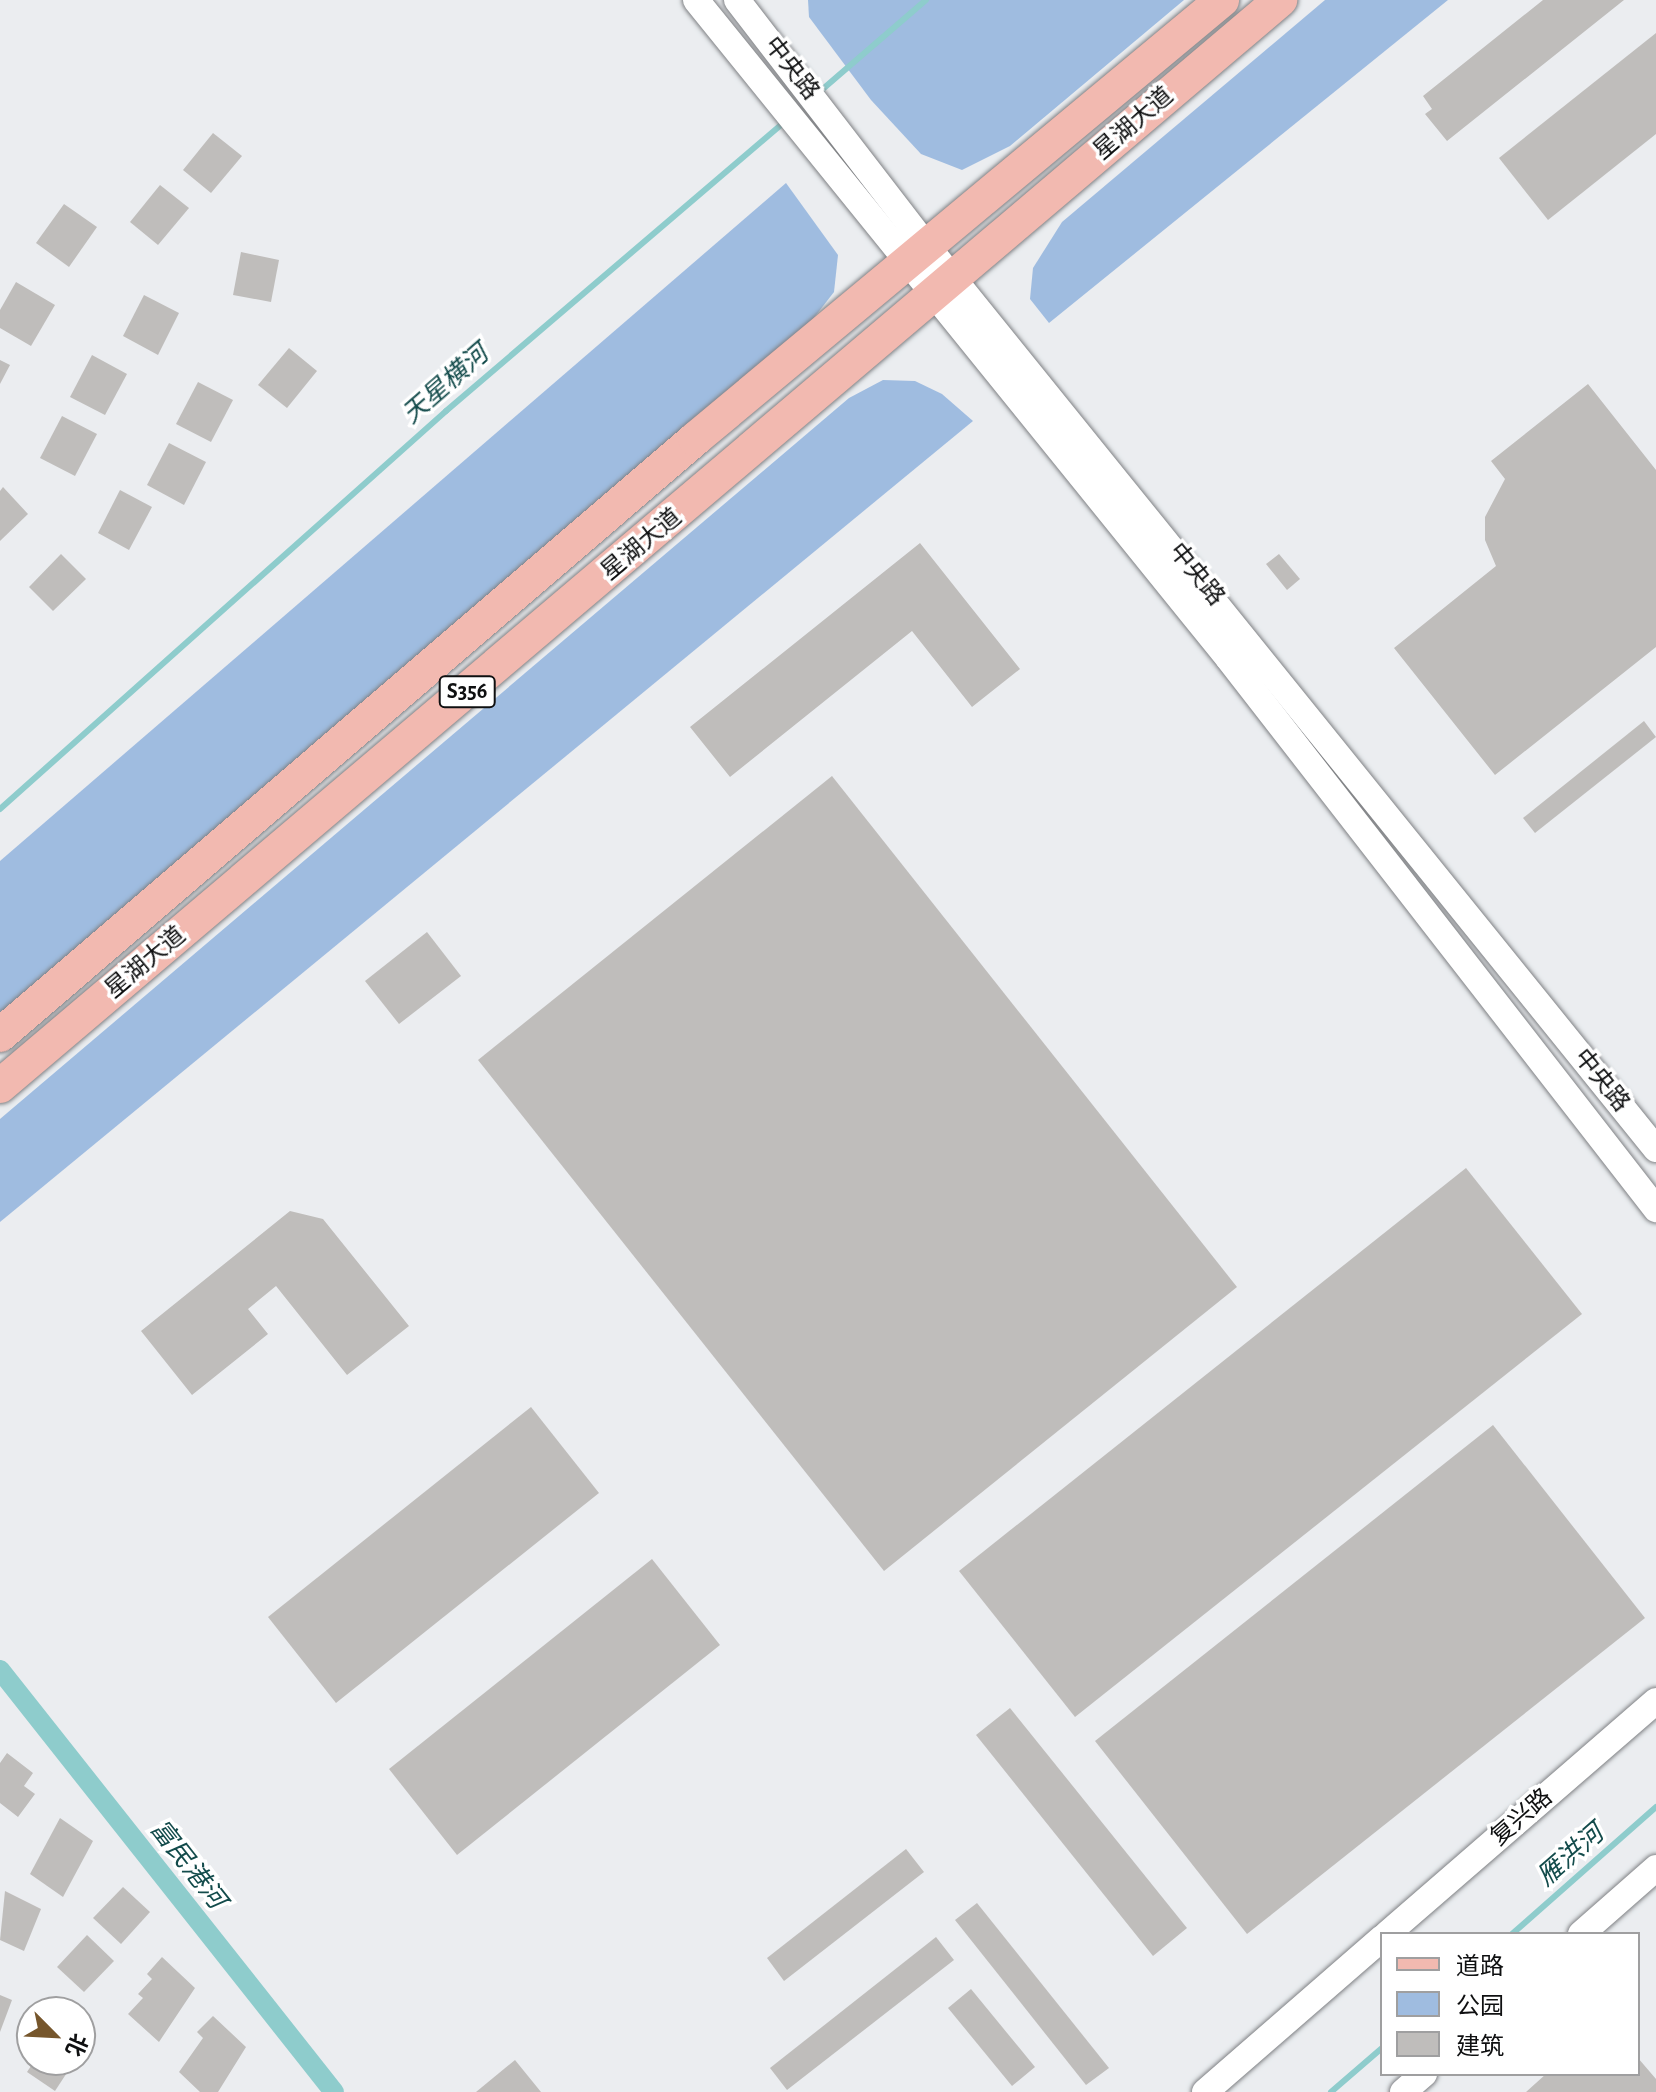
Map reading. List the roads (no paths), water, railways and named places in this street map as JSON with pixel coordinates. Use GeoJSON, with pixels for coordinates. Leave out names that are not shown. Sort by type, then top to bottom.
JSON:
{"type":"FeatureCollection","features":[{"type":"Feature","properties":{"kind":"main road","name":"星湖大道"},"geometry":{"type":"LineString","coordinates":[[0,1035],[917,253],[1222,0]]}},
{"type":"Feature","properties":{"kind":"main road","name":"星湖大道"},"geometry":{"type":"LineString","coordinates":[[0,1086],[945,289],[1280,0]]}},
{"type":"Feature","properties":{"kind":"street","name":"中央路"},"geometry":{"type":"LineString","coordinates":[[696,0],[822,156],[917,253]]}},
{"type":"Feature","properties":{"kind":"street","name":"中央路"},"geometry":{"type":"LineString","coordinates":[[737,0],[844,138],[917,253],[945,289],[1656,1149]]}},
{"type":"Feature","properties":{"kind":"street"},"geometry":{"type":"LineString","coordinates":[[945,289],[1656,1209]]}},
{"type":"Feature","properties":{"kind":"street","name":"复兴路"},"geometry":{"type":"LineString","coordinates":[[1389,1932],[1656,1701]]}},
{"type":"Feature","properties":{"kind":"street"},"geometry":{"type":"LineString","coordinates":[[1583,1932],[1656,1868]]}},
{"type":"Feature","properties":{"kind":"street"},"geometry":{"type":"LineString","coordinates":[[1205,2092],[1380,1940]]}},
{"type":"Feature","properties":{"kind":"street"},"geometry":{"type":"LineString","coordinates":[[1403,2092],[1422,2076]]}},
{"type":"Feature","properties":{"kind":"waterway","name":"天星横河"},"geometry":{"type":"LineString","coordinates":[[817,94],[926,0]]}},
{"type":"Feature","properties":{"kind":"waterway","name":"天星横河"},"geometry":{"type":"LineString","coordinates":[[0,809],[446,411],[784,122]]}},
{"type":"Feature","properties":{"kind":"waterway","name":"富民港河"},"geometry":{"type":"LineString","coordinates":[[0,1670],[334,2092]]}},
{"type":"Feature","properties":{"kind":"waterway","name":"雁洪河"},"geometry":{"type":"LineString","coordinates":[[1514,1932],[1656,1807]]}},
{"type":"Feature","properties":{"kind":"waterway","name":"雁洪河"},"geometry":{"type":"LineString","coordinates":[[1331,2092],[1380,2050]]}}]}
